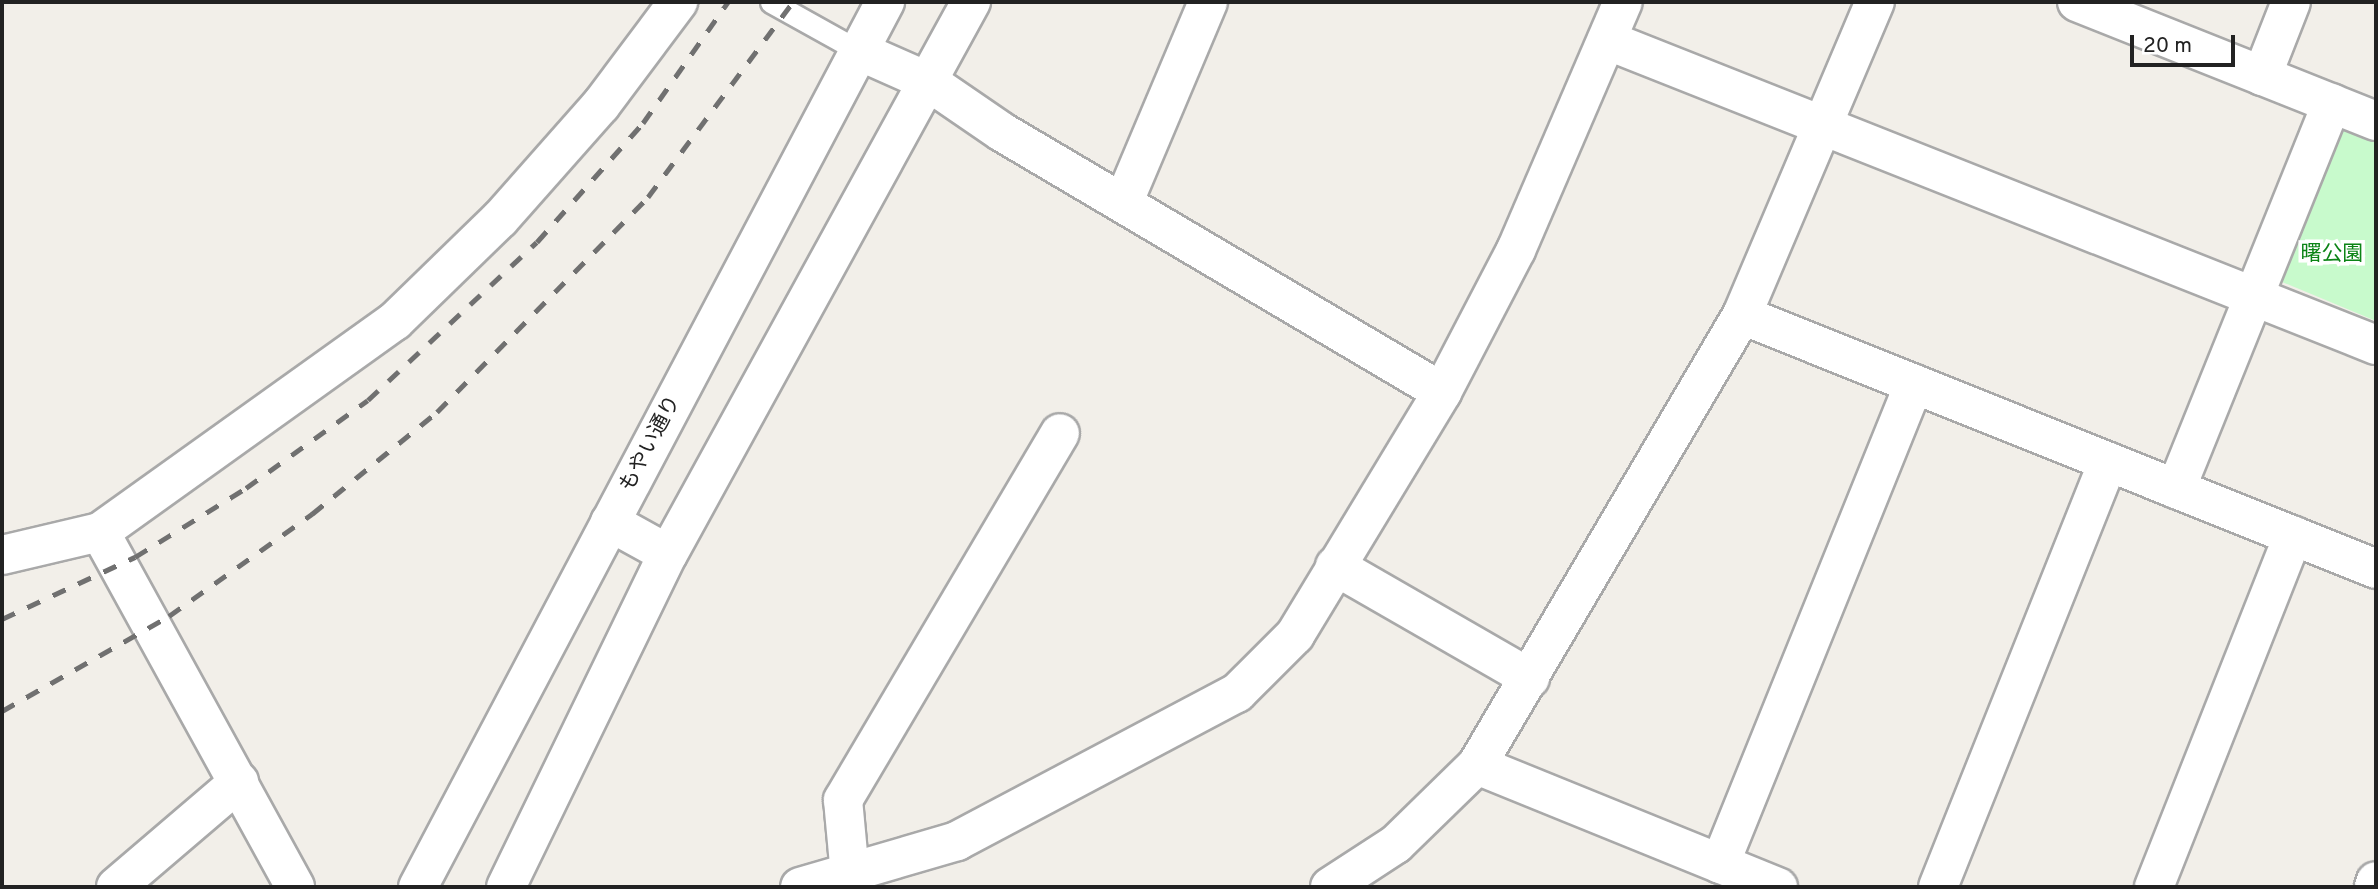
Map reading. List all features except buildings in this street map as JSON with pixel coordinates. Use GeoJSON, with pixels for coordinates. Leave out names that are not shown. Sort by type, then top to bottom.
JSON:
{"type":"FeatureCollection","features":[{"type":"Feature","properties":{"kind":"street"},"geometry":{"type":"LineString","coordinates":[[2,555],[100,532],[395,321],[500,219],[592,116],[657,38],[678,2]]}},
{"type":"Feature","properties":{"kind":"street","name":"もやい通り"},"geometry":{"type":"LineString","coordinates":[[418,887],[885,2]]}},
{"type":"Feature","properties":{"kind":"street"},"geometry":{"type":"LineString","coordinates":[[506,887],[668,554],[971,2]]}},
{"type":"Feature","properties":{"kind":"street"},"geometry":{"type":"LineString","coordinates":[[1124,201],[1208,2]]}},
{"type":"Feature","properties":{"kind":"street"},"geometry":{"type":"LineString","coordinates":[[800,887],[850,875],[957,841],[1237,693],[1295,635],[1442,391],[1516,250],[1609,41],[1622,2]]}},
{"type":"Feature","properties":{"kind":"street"},"geometry":{"type":"LineString","coordinates":[[1330,887],[1396,844],[1477,765],[1742,315],[1827,127],[1875,2]]}},
{"type":"Feature","properties":{"kind":"street"},"geometry":{"type":"LineString","coordinates":[[2080,2],[2376,121]]}},
{"type":"Feature","properties":{"kind":"street"},"geometry":{"type":"LineString","coordinates":[[2262,76],[2291,2]]}},
{"type":"Feature","properties":{"kind":"street"},"geometry":{"type":"LineString","coordinates":[[1609,41],[2376,345]]}},
{"type":"Feature","properties":{"kind":"street"},"geometry":{"type":"LineString","coordinates":[[859,51],[929,82],[1442,391]]}},
{"type":"Feature","properties":{"kind":"street"},"geometry":{"type":"LineString","coordinates":[[2176,489],[2332,103]]}},
{"type":"Feature","properties":{"kind":"street"},"geometry":{"type":"LineString","coordinates":[[1742,315],[2376,569]]}},
{"type":"Feature","properties":{"kind":"street"},"geometry":{"type":"LineString","coordinates":[[1720,864],[1914,384]]}},
{"type":"Feature","properties":{"kind":"street"},"geometry":{"type":"LineString","coordinates":[[850,875],[843,800],[1060,433]]}},
{"type":"Feature","properties":{"kind":"street"},"geometry":{"type":"LineString","coordinates":[[1938,887],[2108,462]]}},
{"type":"Feature","properties":{"kind":"street"},"geometry":{"type":"LineString","coordinates":[[610,522],[668,554]]}},
{"type":"Feature","properties":{"kind":"street"},"geometry":{"type":"LineString","coordinates":[[100,532],[179,685],[239,782],[295,887]]}},
{"type":"Feature","properties":{"kind":"street"},"geometry":{"type":"LineString","coordinates":[[2154,887],[2293,536]]}},
{"type":"Feature","properties":{"kind":"street"},"geometry":{"type":"LineString","coordinates":[[1335,566],[1530,678]]}},
{"type":"Feature","properties":{"kind":"street"},"geometry":{"type":"LineString","coordinates":[[1477,765],[1778,887]]}},
{"type":"Feature","properties":{"kind":"street"},"geometry":{"type":"LineString","coordinates":[[116,887],[239,782]]}},
{"type":"Feature","properties":{"kind":"street"},"geometry":{"type":"LineString","coordinates":[[2374,887],[2376,881]]}},
{"type":"Feature","properties":{"kind":"lane"},"geometry":{"type":"LineString","coordinates":[[771,2],[859,51]]}},
{"type":"Feature","properties":{"kind":"green space","name":"曙公園"},"geometry":{"type":"Polygon","coordinates":[[[2348,127],[2376,138],[2376,321],[2275,279],[2333,134],[2348,127]]]}},
{"type":"Feature","properties":{"kind":"railway"},"geometry":{"type":"LineString","coordinates":[[2,619],[135,557],[246,488],[368,400],[537,242],[643,123],[728,2]]}},
{"type":"Feature","properties":{"kind":"railway"},"geometry":{"type":"LineString","coordinates":[[2,711],[169,616],[312,514],[437,412],[648,197],[793,2]]}}]}
